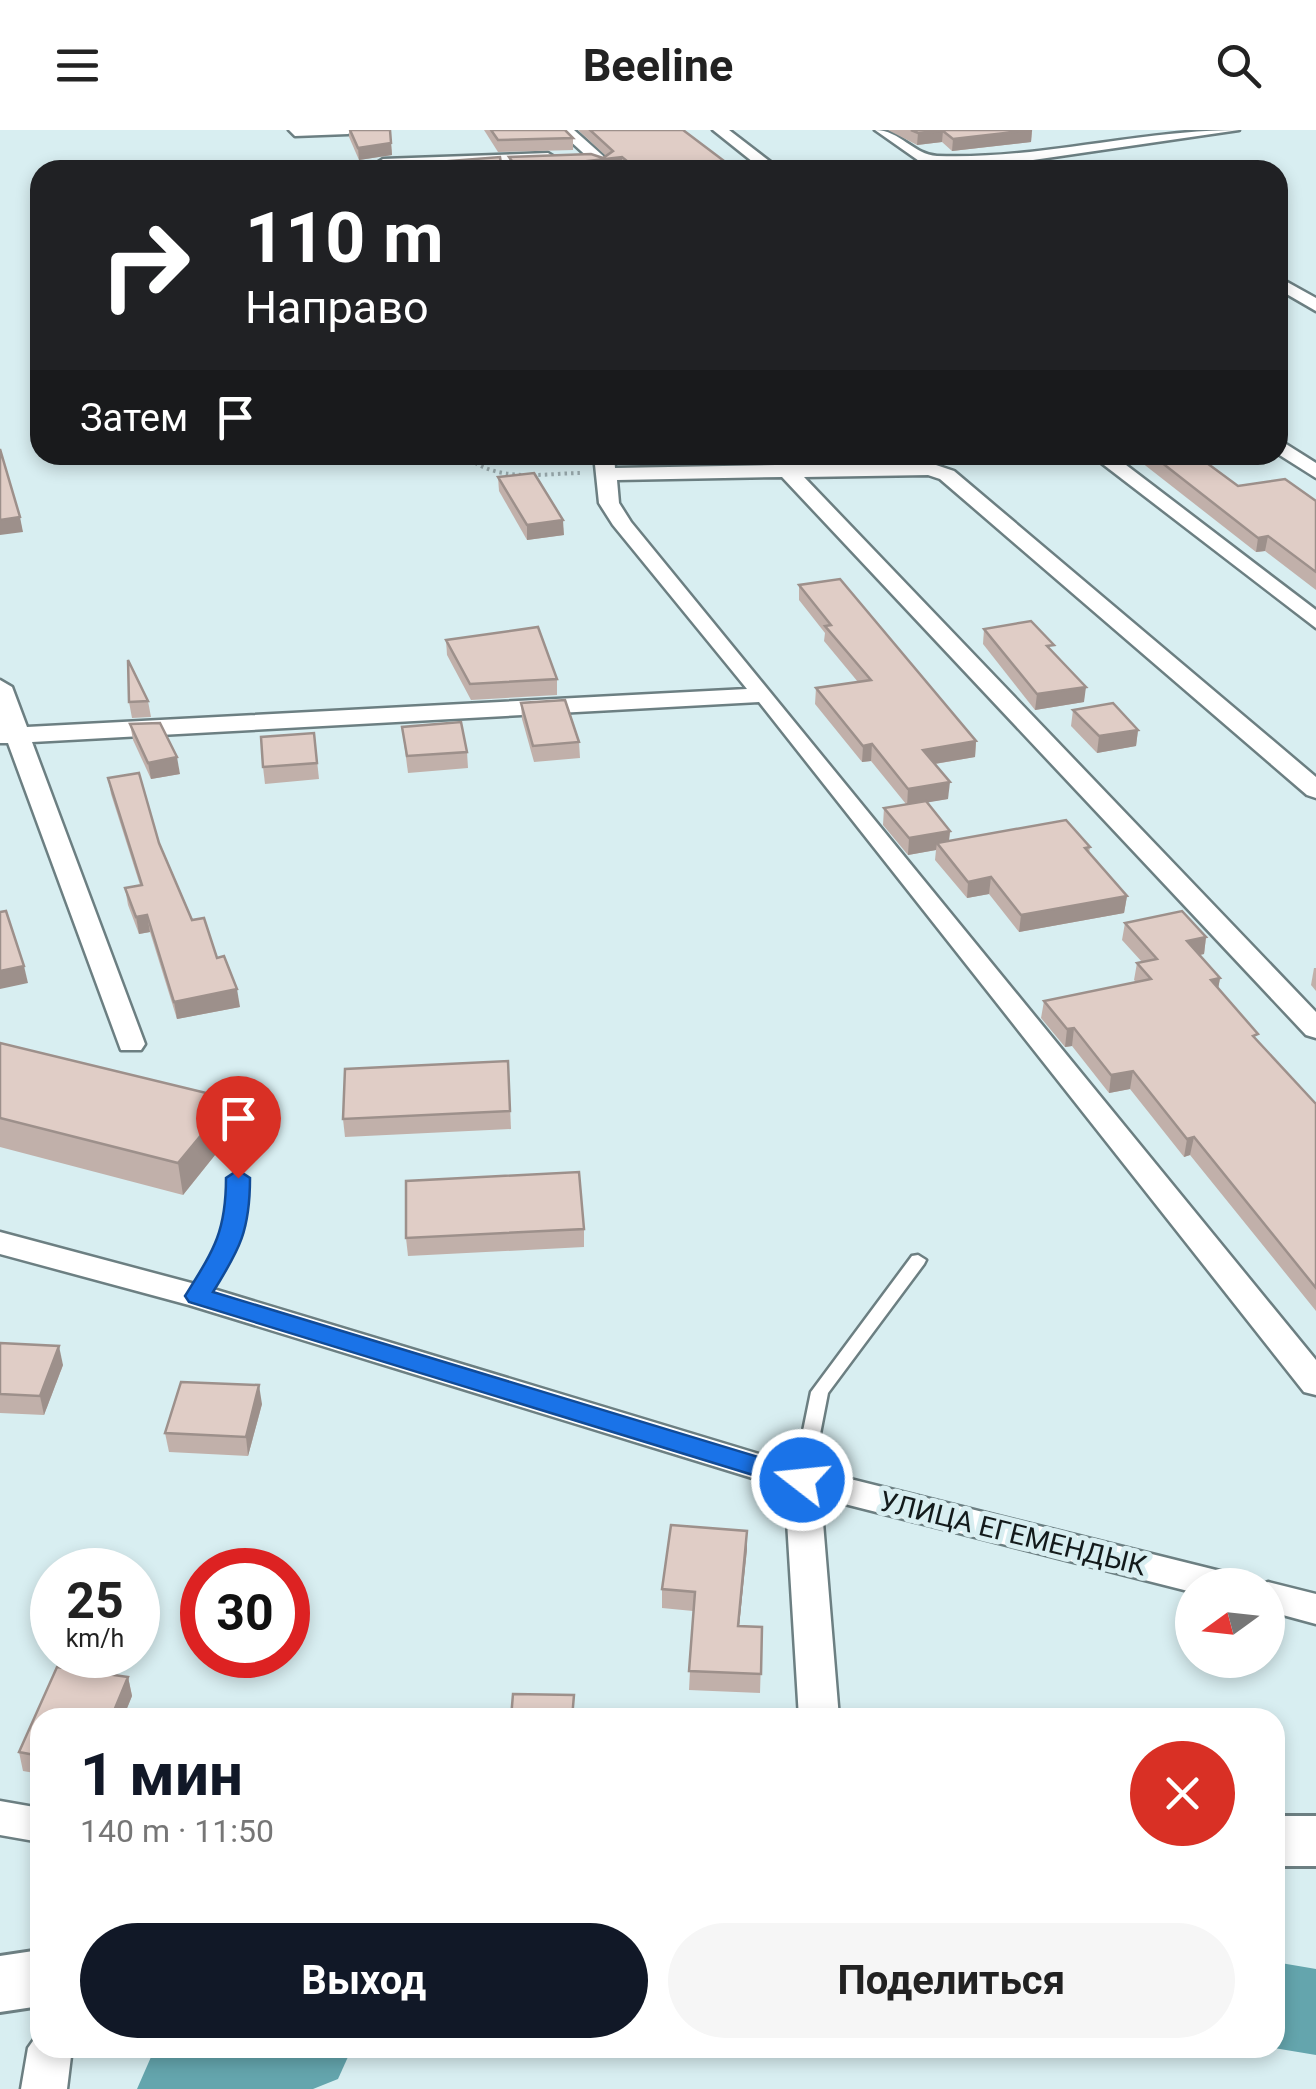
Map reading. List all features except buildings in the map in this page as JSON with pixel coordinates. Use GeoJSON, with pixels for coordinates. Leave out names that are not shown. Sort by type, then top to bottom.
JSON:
{"type":"FeatureCollection","features":[{"type":"Feature","properties":{"kind":"main road"},"geometry":{"type":"LineString","coordinates":[[1285,1841],[1316,1841]]}},
{"type":"Feature","properties":{"kind":"main road"},"geometry":{"type":"LineString","coordinates":[[0,1984],[30,1980]]}},
{"type":"Feature","properties":{"kind":"street"},"geometry":{"type":"LineString","coordinates":[[296,132],[348,130]]}},
{"type":"Feature","properties":{"kind":"street"},"geometry":{"type":"LineString","coordinates":[[565,130],[599,160]]}},
{"type":"Feature","properties":{"kind":"street"},"geometry":{"type":"LineString","coordinates":[[720,130],[760,160]]}},
{"type":"Feature","properties":{"kind":"street"},"geometry":{"type":"LineString","coordinates":[[882,130],[927,160]]}},
{"type":"Feature","properties":{"kind":"street"},"geometry":{"type":"LineString","coordinates":[[984,160],[1232,130]]}},
{"type":"Feature","properties":{"kind":"street"},"geometry":{"type":"LineString","coordinates":[[1063,152],[1076,160]]}},
{"type":"Feature","properties":{"kind":"street"},"geometry":{"type":"LineString","coordinates":[[577,158],[596,157]]}},
{"type":"Feature","properties":{"kind":"street"},"geometry":{"type":"LineString","coordinates":[[499,160],[557,158]]}},
{"type":"Feature","properties":{"kind":"street"},"geometry":{"type":"LineString","coordinates":[[1288,288],[1316,306]]}},
{"type":"Feature","properties":{"kind":"street"},"geometry":{"type":"LineString","coordinates":[[1288,453],[1316,472]]}},
{"type":"Feature","properties":{"kind":"street"},"geometry":{"type":"LineString","coordinates":[[604,465],[609,504],[623,525],[765,695],[1316,1383]]}},
{"type":"Feature","properties":{"kind":"street"},"geometry":{"type":"LineString","coordinates":[[787,465],[1316,1028]]}},
{"type":"Feature","properties":{"kind":"street"},"geometry":{"type":"LineString","coordinates":[[826,465],[930,470],[947,475],[1316,790]]}},
{"type":"Feature","properties":{"kind":"street"},"geometry":{"type":"LineString","coordinates":[[1114,465],[1316,621]]}},
{"type":"Feature","properties":{"kind":"street"},"geometry":{"type":"LineString","coordinates":[[0,687],[9,736],[131,1044]]}},
{"type":"Feature","properties":{"kind":"street"},"geometry":{"type":"LineString","coordinates":[[9,736],[765,695]]}},
{"type":"Feature","properties":{"kind":"street","name":"УЛИЦА ЕГЕМЕНДЫК"},"geometry":{"type":"LineString","coordinates":[[0,1243],[198,1296],[802,1480],[1175,1574]]}},
{"type":"Feature","properties":{"kind":"street"},"geometry":{"type":"LineString","coordinates":[[802,1480],[818,1708]]}},
{"type":"Feature","properties":{"kind":"street"},"geometry":{"type":"LineString","coordinates":[[1285,1601],[1316,1609]]}},
{"type":"Feature","properties":{"kind":"street"},"geometry":{"type":"LineString","coordinates":[[0,1818],[30,1823]]}},
{"type":"Feature","properties":{"kind":"lane"},"geometry":{"type":"LineString","coordinates":[[198,1296],[231,1244],[238,1215],[238,1178]]}},
{"type":"Feature","properties":{"kind":"lane"},"geometry":{"type":"LineString","coordinates":[[802,1480],[820,1392],[918,1260]]}},
{"type":"Feature","properties":{"kind":"path"},"geometry":{"type":"LineString","coordinates":[[472,465],[490,471],[588,465]]}},
{"type":"Feature","properties":{"kind":"waterway"},"geometry":{"type":"LineString","coordinates":[[1285,2007],[1316,2012]]}},
{"type":"Feature","properties":{"kind":"waterway"},"geometry":{"type":"LineString","coordinates":[[186,2089],[275,2058]]}},
{"type":"Feature","properties":{"kind":"route"},"geometry":{"type":"LineString","coordinates":[[238,1178],[238,1215],[231,1244],[198,1296],[802,1480]]}}]}
